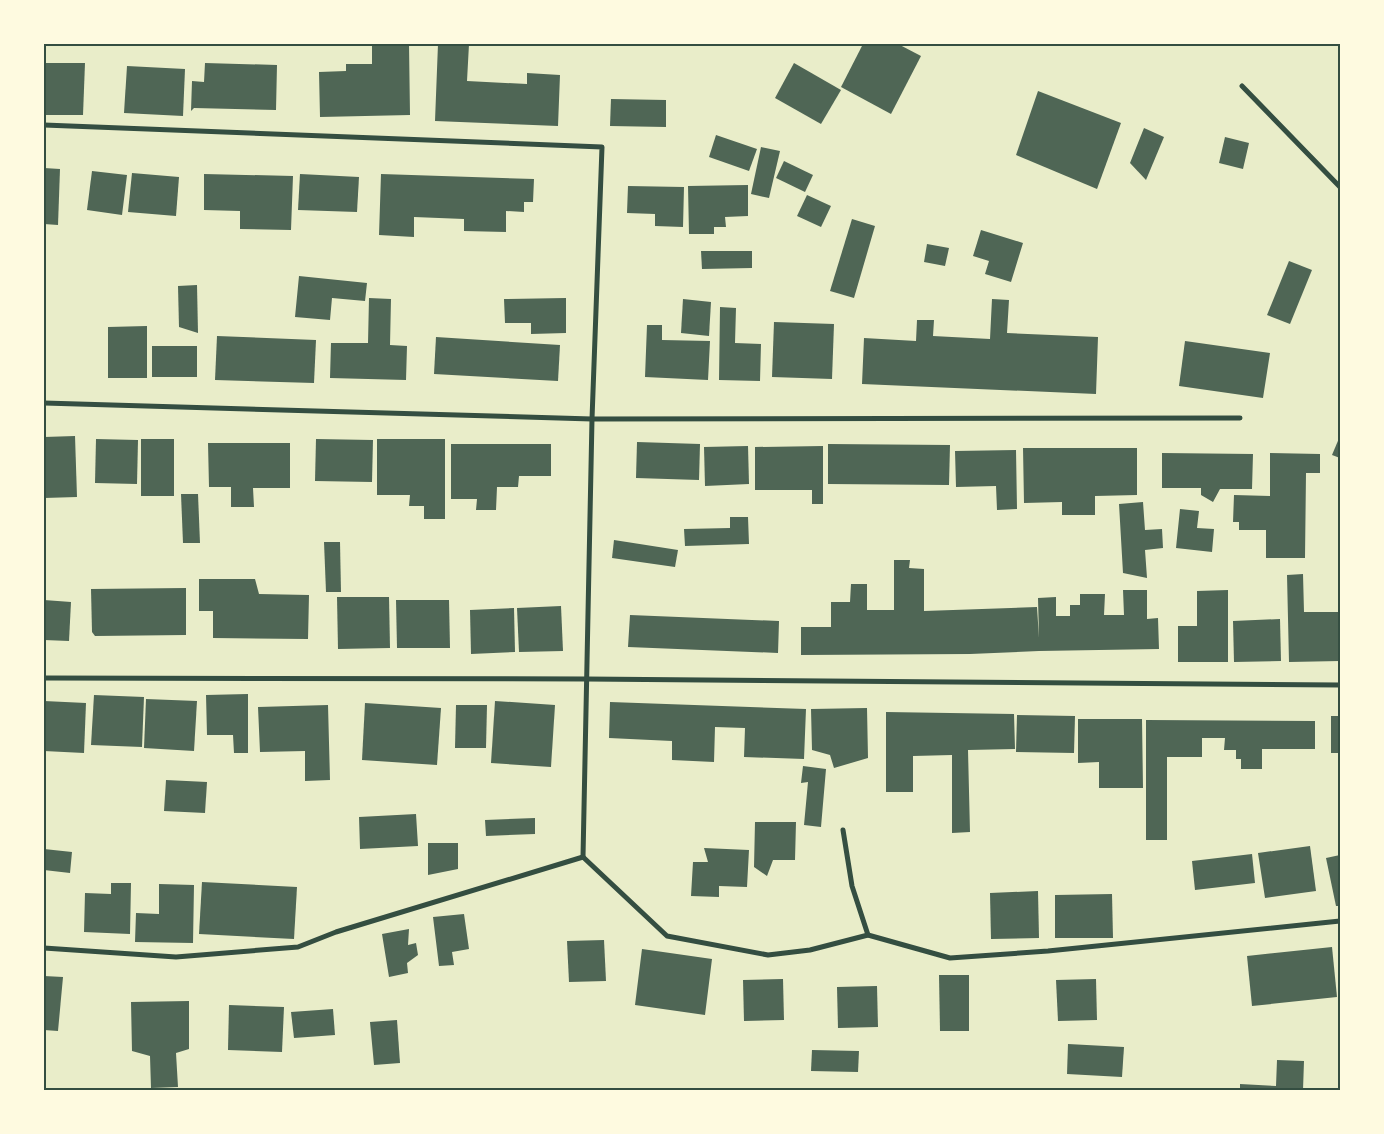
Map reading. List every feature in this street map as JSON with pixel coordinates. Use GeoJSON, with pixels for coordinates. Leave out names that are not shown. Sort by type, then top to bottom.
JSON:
{"type":"FeatureCollection","features":[{"type":"Feature","properties":{"kind":"street"},"geometry":{"type":"LineString","coordinates":[[1242,86],[1340,187]]}},
{"type":"Feature","properties":{"kind":"street"},"geometry":{"type":"LineString","coordinates":[[44,125],[602,147],[592,420],[584,857],[667,936],[768,955],[810,950],[868,935],[950,958],[1058,950],[1340,921]]}},
{"type":"Feature","properties":{"kind":"street"},"geometry":{"type":"LineString","coordinates":[[44,403],[592,420],[1240,418]]}},
{"type":"Feature","properties":{"kind":"street"},"geometry":{"type":"LineString","coordinates":[[44,678],[586,679],[1340,686]]}},
{"type":"Feature","properties":{"kind":"street"},"geometry":{"type":"LineString","coordinates":[[843,830],[852,886],[868,935]]}},
{"type":"Feature","properties":{"kind":"street"},"geometry":{"type":"LineString","coordinates":[[44,948],[176,957],[298,947],[336,932],[584,857]]}},
{"type":"Feature","properties":{"kind":"building"},"geometry":{"type":"Polygon","coordinates":[[[372,44],[409,44],[410,115],[320,117],[319,72],[346,71],[346,64],[372,64],[372,44]]]}},
{"type":"Feature","properties":{"kind":"building"},"geometry":{"type":"Polygon","coordinates":[[[438,44],[469,44],[467,81],[527,84],[527,73],[560,75],[558,126],[435,121],[438,44]]]}},
{"type":"Feature","properties":{"kind":"building"},"geometry":{"type":"Polygon","coordinates":[[[863,44],[898,44],[921,56],[891,114],[841,87],[863,44]]]}},
{"type":"Feature","properties":{"kind":"building"},"geometry":{"type":"Polygon","coordinates":[[[44,63],[85,63],[83,115],[44,115],[44,63]]]}},
{"type":"Feature","properties":{"kind":"building"},"geometry":{"type":"Polygon","coordinates":[[[205,63],[277,65],[276,110],[194,108],[191,111],[192,81],[204,82],[205,63]]]}},
{"type":"Feature","properties":{"kind":"building"},"geometry":{"type":"Polygon","coordinates":[[[794,63],[841,90],[821,124],[775,98],[794,63]]]}},
{"type":"Feature","properties":{"kind":"building"},"geometry":{"type":"Polygon","coordinates":[[[127,66],[185,69],[183,116],[124,113],[127,66]]]}},
{"type":"Feature","properties":{"kind":"building"},"geometry":{"type":"Polygon","coordinates":[[[1038,91],[1121,123],[1097,189],[1016,155],[1038,91]]]}},
{"type":"Feature","properties":{"kind":"building"},"geometry":{"type":"Polygon","coordinates":[[[611,99],[666,100],[666,127],[610,126],[611,99]]]}},
{"type":"Feature","properties":{"kind":"building"},"geometry":{"type":"Polygon","coordinates":[[[1144,128],[1164,137],[1146,180],[1130,163],[1144,128]]]}},
{"type":"Feature","properties":{"kind":"building"},"geometry":{"type":"Polygon","coordinates":[[[716,135],[757,149],[749,171],[709,157],[716,135]]]}},
{"type":"Feature","properties":{"kind":"building"},"geometry":{"type":"Polygon","coordinates":[[[1225,137],[1249,143],[1243,169],[1219,163],[1225,137]]]}},
{"type":"Feature","properties":{"kind":"building"},"geometry":{"type":"Polygon","coordinates":[[[761,147],[780,151],[769,198],[751,194],[761,147]]]}},
{"type":"Feature","properties":{"kind":"building"},"geometry":{"type":"Polygon","coordinates":[[[784,161],[813,175],[805,192],[776,178],[784,161]]]}},
{"type":"Feature","properties":{"kind":"building"},"geometry":{"type":"Polygon","coordinates":[[[44,168],[60,169],[58,225],[44,224],[44,168]]]}},
{"type":"Feature","properties":{"kind":"building"},"geometry":{"type":"Polygon","coordinates":[[[92,171],[127,175],[122,215],[87,210],[92,171]]]}},
{"type":"Feature","properties":{"kind":"building"},"geometry":{"type":"Polygon","coordinates":[[[132,173],[179,177],[176,216],[128,212],[132,173]]]}},
{"type":"Feature","properties":{"kind":"building"},"geometry":{"type":"Polygon","coordinates":[[[204,174],[293,176],[291,230],[240,229],[240,211],[204,210],[204,174]]]}},
{"type":"Feature","properties":{"kind":"building"},"geometry":{"type":"Polygon","coordinates":[[[300,174],[359,177],[357,212],[298,210],[300,174]]]}},
{"type":"Feature","properties":{"kind":"building"},"geometry":{"type":"Polygon","coordinates":[[[381,174],[534,179],[533,202],[524,202],[524,212],[506,211],[506,232],[464,231],[464,219],[414,217],[414,237],[379,235],[381,174]]]}},
{"type":"Feature","properties":{"kind":"building"},"geometry":{"type":"Polygon","coordinates":[[[748,185],[748,216],[725,217],[726,227],[714,227],[714,234],[689,234],[688,186],[748,185]]]}},
{"type":"Feature","properties":{"kind":"building"},"geometry":{"type":"Polygon","coordinates":[[[628,186],[684,187],[683,227],[655,226],[655,214],[627,213],[628,186]]]}},
{"type":"Feature","properties":{"kind":"building"},"geometry":{"type":"Polygon","coordinates":[[[807,195],[831,206],[821,227],[797,216],[807,195]]]}},
{"type":"Feature","properties":{"kind":"building"},"geometry":{"type":"Polygon","coordinates":[[[852,219],[875,226],[854,298],[830,291],[852,219]]]}},
{"type":"Feature","properties":{"kind":"building"},"geometry":{"type":"Polygon","coordinates":[[[981,230],[1023,243],[1011,282],[985,274],[989,261],[973,256],[981,230]]]}},
{"type":"Feature","properties":{"kind":"building"},"geometry":{"type":"Polygon","coordinates":[[[927,244],[949,248],[945,266],[924,262],[927,244]]]}},
{"type":"Feature","properties":{"kind":"building"},"geometry":{"type":"Polygon","coordinates":[[[701,251],[752,251],[752,268],[702,269],[701,251]]]}},
{"type":"Feature","properties":{"kind":"building"},"geometry":{"type":"Polygon","coordinates":[[[1289,261],[1312,270],[1290,324],[1267,315],[1289,261]]]}},
{"type":"Feature","properties":{"kind":"building"},"geometry":{"type":"Polygon","coordinates":[[[299,276],[367,283],[365,301],[332,298],[330,320],[295,317],[299,276]]]}},
{"type":"Feature","properties":{"kind":"building"},"geometry":{"type":"Polygon","coordinates":[[[197,285],[198,333],[179,327],[178,286],[197,285]]]}},
{"type":"Feature","properties":{"kind":"building"},"geometry":{"type":"Polygon","coordinates":[[[369,298],[391,299],[390,345],[407,346],[406,380],[330,378],[331,343],[368,343],[369,298]]]}},
{"type":"Feature","properties":{"kind":"building"},"geometry":{"type":"Polygon","coordinates":[[[566,298],[566,333],[531,334],[531,323],[505,323],[504,299],[566,298]]]}},
{"type":"Feature","properties":{"kind":"building"},"geometry":{"type":"Polygon","coordinates":[[[683,299],[711,302],[709,336],[681,333],[683,299]]]}},
{"type":"Feature","properties":{"kind":"building"},"geometry":{"type":"Polygon","coordinates":[[[992,299],[1009,300],[1007,333],[1098,337],[1096,394],[862,384],[864,338],[916,341],[917,320],[934,320],[933,336],[990,339],[992,299]]]}},
{"type":"Feature","properties":{"kind":"building"},"geometry":{"type":"Polygon","coordinates":[[[720,307],[736,308],[735,343],[761,344],[760,381],[719,380],[720,307]]]}},
{"type":"Feature","properties":{"kind":"building"},"geometry":{"type":"Polygon","coordinates":[[[774,322],[834,324],[832,379],[772,377],[774,322]]]}},
{"type":"Feature","properties":{"kind":"building"},"geometry":{"type":"Polygon","coordinates":[[[647,325],[662,325],[662,340],[710,341],[708,380],[645,377],[647,325]]]}},
{"type":"Feature","properties":{"kind":"building"},"geometry":{"type":"Polygon","coordinates":[[[147,326],[147,378],[108,378],[108,327],[147,326]]]}},
{"type":"Feature","properties":{"kind":"building"},"geometry":{"type":"Polygon","coordinates":[[[217,336],[316,340],[314,383],[215,380],[217,336]]]}},
{"type":"Feature","properties":{"kind":"building"},"geometry":{"type":"Polygon","coordinates":[[[436,337],[560,345],[558,381],[434,374],[436,337]]]}},
{"type":"Feature","properties":{"kind":"building"},"geometry":{"type":"Polygon","coordinates":[[[1185,341],[1270,353],[1263,398],[1179,386],[1185,341]]]}},
{"type":"Feature","properties":{"kind":"building"},"geometry":{"type":"Polygon","coordinates":[[[152,346],[197,346],[197,377],[152,377],[152,346]]]}},
{"type":"Feature","properties":{"kind":"building"},"geometry":{"type":"Polygon","coordinates":[[[75,436],[77,497],[44,498],[44,437],[75,436]]]}},
{"type":"Feature","properties":{"kind":"building"},"geometry":{"type":"Polygon","coordinates":[[[1340,436],[1340,458],[1332,455],[1340,436]]]}},
{"type":"Feature","properties":{"kind":"building"},"geometry":{"type":"Polygon","coordinates":[[[96,439],[138,440],[137,484],[95,483],[96,439]]]}},
{"type":"Feature","properties":{"kind":"building"},"geometry":{"type":"Polygon","coordinates":[[[141,439],[174,439],[174,496],[141,496],[141,439]]]}},
{"type":"Feature","properties":{"kind":"building"},"geometry":{"type":"Polygon","coordinates":[[[316,439],[373,440],[372,482],[315,481],[316,439]]]}},
{"type":"Feature","properties":{"kind":"building"},"geometry":{"type":"Polygon","coordinates":[[[377,439],[445,439],[445,519],[424,519],[424,506],[409,506],[410,495],[377,495],[377,439]]]}},
{"type":"Feature","properties":{"kind":"building"},"geometry":{"type":"Polygon","coordinates":[[[637,442],[700,444],[699,480],[636,478],[637,442]]]}},
{"type":"Feature","properties":{"kind":"building"},"geometry":{"type":"Polygon","coordinates":[[[208,443],[290,443],[290,488],[253,488],[254,507],[231,507],[231,487],[209,487],[208,443]]]}},
{"type":"Feature","properties":{"kind":"building"},"geometry":{"type":"Polygon","coordinates":[[[451,444],[551,444],[551,476],[519,476],[518,487],[497,487],[496,510],[476,510],[477,499],[451,499],[451,444]]]}},
{"type":"Feature","properties":{"kind":"building"},"geometry":{"type":"Polygon","coordinates":[[[828,444],[950,445],[949,485],[828,484],[828,444]]]}},
{"type":"Feature","properties":{"kind":"building"},"geometry":{"type":"Polygon","coordinates":[[[748,446],[749,484],[705,486],[704,447],[748,446]]]}},
{"type":"Feature","properties":{"kind":"building"},"geometry":{"type":"Polygon","coordinates":[[[823,446],[823,504],[812,504],[812,490],[755,490],[755,447],[823,446]]]}},
{"type":"Feature","properties":{"kind":"building"},"geometry":{"type":"Polygon","coordinates":[[[1023,448],[1137,448],[1137,495],[1095,496],[1095,515],[1062,515],[1062,502],[1024,503],[1023,448]]]}},
{"type":"Feature","properties":{"kind":"building"},"geometry":{"type":"Polygon","coordinates":[[[1016,450],[1017,509],[997,510],[996,486],[956,487],[955,451],[1016,450]]]}},
{"type":"Feature","properties":{"kind":"building"},"geometry":{"type":"Polygon","coordinates":[[[1162,453],[1253,454],[1252,489],[1220,489],[1213,502],[1201,495],[1201,488],[1162,488],[1162,453]]]}},
{"type":"Feature","properties":{"kind":"building"},"geometry":{"type":"Polygon","coordinates":[[[1270,453],[1320,454],[1320,473],[1306,473],[1305,558],[1266,558],[1266,530],[1239,530],[1239,522],[1233,522],[1234,495],[1270,496],[1270,453]]]}},
{"type":"Feature","properties":{"kind":"building"},"geometry":{"type":"Polygon","coordinates":[[[181,494],[198,494],[200,543],[183,543],[181,494]]]}},
{"type":"Feature","properties":{"kind":"building"},"geometry":{"type":"Polygon","coordinates":[[[1143,502],[1145,530],[1162,529],[1163,548],[1145,550],[1147,578],[1123,573],[1119,504],[1143,502]]]}},
{"type":"Feature","properties":{"kind":"building"},"geometry":{"type":"Polygon","coordinates":[[[1180,509],[1199,511],[1197,528],[1214,529],[1212,552],[1176,548],[1180,509]]]}},
{"type":"Feature","properties":{"kind":"building"},"geometry":{"type":"Polygon","coordinates":[[[730,517],[748,517],[749,544],[685,546],[684,529],[730,528],[730,517]]]}},
{"type":"Feature","properties":{"kind":"building"},"geometry":{"type":"Polygon","coordinates":[[[614,540],[678,550],[675,567],[612,558],[614,540]]]}},
{"type":"Feature","properties":{"kind":"building"},"geometry":{"type":"Polygon","coordinates":[[[324,542],[340,542],[341,592],[326,592],[324,542]]]}},
{"type":"Feature","properties":{"kind":"building"},"geometry":{"type":"Polygon","coordinates":[[[894,560],[910,560],[909,568],[924,569],[924,611],[1037,607],[1039,638],[1038,598],[1056,597],[1056,616],[1070,616],[1070,605],[1080,605],[1080,594],[1105,594],[1104,615],[1124,615],[1123,590],[1147,590],[1147,619],[1158,618],[1159,649],[970,654],[801,655],[801,627],[831,627],[831,602],[850,602],[851,584],[867,584],[867,610],[894,610],[894,560]]]}},
{"type":"Feature","properties":{"kind":"building"},"geometry":{"type":"Polygon","coordinates":[[[1303,574],[1304,612],[1340,612],[1340,661],[1289,662],[1287,575],[1303,574]]]}},
{"type":"Feature","properties":{"kind":"building"},"geometry":{"type":"Polygon","coordinates":[[[199,579],[255,579],[259,594],[309,595],[308,639],[213,638],[213,611],[199,611],[199,579]]]}},
{"type":"Feature","properties":{"kind":"building"},"geometry":{"type":"Polygon","coordinates":[[[186,588],[186,635],[95,636],[92,632],[91,589],[186,588]]]}},
{"type":"Feature","properties":{"kind":"building"},"geometry":{"type":"Polygon","coordinates":[[[1228,590],[1228,662],[1178,662],[1178,626],[1197,626],[1197,591],[1228,590]]]}},
{"type":"Feature","properties":{"kind":"building"},"geometry":{"type":"Polygon","coordinates":[[[337,597],[389,597],[390,648],[338,649],[337,597]]]}},
{"type":"Feature","properties":{"kind":"building"},"geometry":{"type":"Polygon","coordinates":[[[44,600],[71,602],[69,641],[44,640],[44,600]]]}},
{"type":"Feature","properties":{"kind":"building"},"geometry":{"type":"Polygon","coordinates":[[[396,600],[449,600],[450,648],[397,648],[396,600]]]}},
{"type":"Feature","properties":{"kind":"building"},"geometry":{"type":"Polygon","coordinates":[[[561,606],[563,651],[519,652],[517,608],[561,606]]]}},
{"type":"Feature","properties":{"kind":"building"},"geometry":{"type":"Polygon","coordinates":[[[514,608],[515,652],[471,654],[470,610],[514,608]]]}},
{"type":"Feature","properties":{"kind":"building"},"geometry":{"type":"Polygon","coordinates":[[[630,615],[779,621],[778,653],[628,647],[630,615]]]}},
{"type":"Feature","properties":{"kind":"building"},"geometry":{"type":"Polygon","coordinates":[[[1280,619],[1281,661],[1234,662],[1233,621],[1280,619]]]}},
{"type":"Feature","properties":{"kind":"building"},"geometry":{"type":"Polygon","coordinates":[[[248,694],[248,753],[234,753],[233,735],[207,735],[206,695],[248,694]]]}},
{"type":"Feature","properties":{"kind":"building"},"geometry":{"type":"Polygon","coordinates":[[[94,695],[144,697],[142,747],[91,745],[94,695]]]}},
{"type":"Feature","properties":{"kind":"building"},"geometry":{"type":"Polygon","coordinates":[[[146,699],[197,701],[194,751],[144,748],[146,699]]]}},
{"type":"Feature","properties":{"kind":"building"},"geometry":{"type":"Polygon","coordinates":[[[44,701],[86,703],[84,753],[44,751],[44,701]]]}},
{"type":"Feature","properties":{"kind":"building"},"geometry":{"type":"Polygon","coordinates":[[[495,701],[555,705],[551,767],[491,763],[495,701]]]}},
{"type":"Feature","properties":{"kind":"building"},"geometry":{"type":"Polygon","coordinates":[[[610,702],[806,709],[804,759],[744,757],[745,728],[715,727],[714,762],[672,760],[672,741],[609,738],[610,702]]]}},
{"type":"Feature","properties":{"kind":"building"},"geometry":{"type":"Polygon","coordinates":[[[365,703],[441,708],[437,765],[362,760],[365,703]]]}},
{"type":"Feature","properties":{"kind":"building"},"geometry":{"type":"Polygon","coordinates":[[[328,705],[330,780],[305,781],[305,751],[260,752],[258,707],[328,705]]]}},
{"type":"Feature","properties":{"kind":"building"},"geometry":{"type":"Polygon","coordinates":[[[456,705],[487,705],[486,748],[455,748],[456,705]]]}},
{"type":"Feature","properties":{"kind":"building"},"geometry":{"type":"Polygon","coordinates":[[[867,708],[868,758],[834,768],[830,755],[812,750],[811,709],[867,708]]]}},
{"type":"Feature","properties":{"kind":"building"},"geometry":{"type":"Polygon","coordinates":[[[886,712],[1014,714],[1015,749],[968,750],[970,832],[952,833],[952,755],[913,756],[913,792],[886,792],[886,712]]]}},
{"type":"Feature","properties":{"kind":"building"},"geometry":{"type":"Polygon","coordinates":[[[1017,715],[1075,716],[1074,753],[1016,752],[1017,715]]]}},
{"type":"Feature","properties":{"kind":"building"},"geometry":{"type":"Polygon","coordinates":[[[1331,716],[1340,716],[1340,753],[1331,753],[1331,716]]]}},
{"type":"Feature","properties":{"kind":"building"},"geometry":{"type":"Polygon","coordinates":[[[1078,719],[1142,719],[1143,788],[1099,788],[1099,762],[1078,763],[1078,719]]]}},
{"type":"Feature","properties":{"kind":"building"},"geometry":{"type":"Polygon","coordinates":[[[1146,720],[1315,721],[1315,749],[1262,749],[1262,769],[1241,769],[1241,759],[1236,759],[1236,750],[1224,750],[1225,738],[1202,738],[1202,757],[1167,757],[1167,840],[1146,840],[1146,720]]]}},
{"type":"Feature","properties":{"kind":"building"},"geometry":{"type":"Polygon","coordinates":[[[803,766],[826,769],[821,827],[804,825],[808,782],[801,783],[803,766]]]}},
{"type":"Feature","properties":{"kind":"building"},"geometry":{"type":"Polygon","coordinates":[[[166,780],[207,782],[205,813],[164,811],[166,780]]]}},
{"type":"Feature","properties":{"kind":"building"},"geometry":{"type":"Polygon","coordinates":[[[416,814],[418,846],[360,849],[359,817],[416,814]]]}},
{"type":"Feature","properties":{"kind":"building"},"geometry":{"type":"Polygon","coordinates":[[[535,818],[535,834],[486,836],[485,820],[535,818]]]}},
{"type":"Feature","properties":{"kind":"building"},"geometry":{"type":"Polygon","coordinates":[[[755,822],[796,822],[795,860],[773,860],[767,876],[754,867],[755,822]]]}},
{"type":"Feature","properties":{"kind":"building"},"geometry":{"type":"Polygon","coordinates":[[[428,843],[458,843],[458,869],[428,875],[428,843]]]}},
{"type":"Feature","properties":{"kind":"building"},"geometry":{"type":"Polygon","coordinates":[[[1310,846],[1316,891],[1265,898],[1258,853],[1310,846]]]}},
{"type":"Feature","properties":{"kind":"building"},"geometry":{"type":"Polygon","coordinates":[[[704,848],[749,850],[747,887],[719,886],[719,897],[691,896],[693,862],[708,862],[704,848]]]}},
{"type":"Feature","properties":{"kind":"building"},"geometry":{"type":"Polygon","coordinates":[[[44,849],[72,852],[70,873],[44,870],[44,849]]]}},
{"type":"Feature","properties":{"kind":"building"},"geometry":{"type":"Polygon","coordinates":[[[1252,854],[1255,883],[1195,890],[1192,861],[1252,854]]]}},
{"type":"Feature","properties":{"kind":"building"},"geometry":{"type":"Polygon","coordinates":[[[1340,855],[1340,906],[1336,906],[1326,858],[1340,855]]]}},
{"type":"Feature","properties":{"kind":"building"},"geometry":{"type":"Polygon","coordinates":[[[202,882],[297,887],[294,939],[199,934],[202,882]]]}},
{"type":"Feature","properties":{"kind":"building"},"geometry":{"type":"Polygon","coordinates":[[[111,883],[131,883],[130,934],[84,932],[85,893],[111,894],[111,883]]]}},
{"type":"Feature","properties":{"kind":"building"},"geometry":{"type":"Polygon","coordinates":[[[159,884],[194,885],[193,943],[135,942],[136,913],[159,914],[159,884]]]}},
{"type":"Feature","properties":{"kind":"building"},"geometry":{"type":"Polygon","coordinates":[[[1038,891],[1039,938],[991,939],[990,893],[1038,891]]]}},
{"type":"Feature","properties":{"kind":"building"},"geometry":{"type":"Polygon","coordinates":[[[1112,894],[1113,938],[1055,938],[1055,895],[1112,894]]]}},
{"type":"Feature","properties":{"kind":"building"},"geometry":{"type":"Polygon","coordinates":[[[464,914],[469,949],[452,952],[454,965],[439,966],[433,917],[464,914]]]}},
{"type":"Feature","properties":{"kind":"building"},"geometry":{"type":"Polygon","coordinates":[[[409,929],[408,945],[416,943],[418,955],[407,963],[408,973],[389,977],[382,934],[409,929]]]}},
{"type":"Feature","properties":{"kind":"building"},"geometry":{"type":"Polygon","coordinates":[[[604,940],[606,981],[569,982],[567,941],[604,940]]]}},
{"type":"Feature","properties":{"kind":"building"},"geometry":{"type":"Polygon","coordinates":[[[1332,947],[1337,997],[1252,1006],[1247,956],[1332,947]]]}},
{"type":"Feature","properties":{"kind":"building"},"geometry":{"type":"Polygon","coordinates":[[[642,949],[712,959],[705,1015],[635,1005],[642,949]]]}},
{"type":"Feature","properties":{"kind":"building"},"geometry":{"type":"Polygon","coordinates":[[[939,975],[969,975],[969,1031],[940,1031],[939,975]]]}},
{"type":"Feature","properties":{"kind":"building"},"geometry":{"type":"Polygon","coordinates":[[[44,976],[63,977],[58,1031],[44,1030],[44,976]]]}},
{"type":"Feature","properties":{"kind":"building"},"geometry":{"type":"Polygon","coordinates":[[[783,979],[784,1020],[744,1021],[743,980],[783,979]]]}},
{"type":"Feature","properties":{"kind":"building"},"geometry":{"type":"Polygon","coordinates":[[[1096,979],[1097,1020],[1058,1021],[1056,980],[1096,979]]]}},
{"type":"Feature","properties":{"kind":"building"},"geometry":{"type":"Polygon","coordinates":[[[877,986],[878,1027],[838,1028],[837,987],[877,986]]]}},
{"type":"Feature","properties":{"kind":"building"},"geometry":{"type":"Polygon","coordinates":[[[189,1001],[189,1049],[176,1053],[178,1087],[151,1088],[150,1056],[132,1051],[131,1002],[189,1001]]]}},
{"type":"Feature","properties":{"kind":"building"},"geometry":{"type":"Polygon","coordinates":[[[229,1005],[284,1007],[282,1052],[228,1050],[229,1005]]]}},
{"type":"Feature","properties":{"kind":"building"},"geometry":{"type":"Polygon","coordinates":[[[333,1009],[335,1035],[294,1038],[291,1012],[333,1009]]]}},
{"type":"Feature","properties":{"kind":"building"},"geometry":{"type":"Polygon","coordinates":[[[397,1020],[400,1063],[374,1065],[370,1022],[397,1020]]]}},
{"type":"Feature","properties":{"kind":"building"},"geometry":{"type":"Polygon","coordinates":[[[1068,1044],[1124,1047],[1122,1077],[1067,1074],[1068,1044]]]}},
{"type":"Feature","properties":{"kind":"building"},"geometry":{"type":"Polygon","coordinates":[[[812,1050],[859,1051],[858,1072],[811,1071],[812,1050]]]}},
{"type":"Feature","properties":{"kind":"building"},"geometry":{"type":"Polygon","coordinates":[[[1277,1060],[1304,1061],[1303,1090],[1240,1090],[1240,1084],[1276,1086],[1277,1060]]]}}]}
